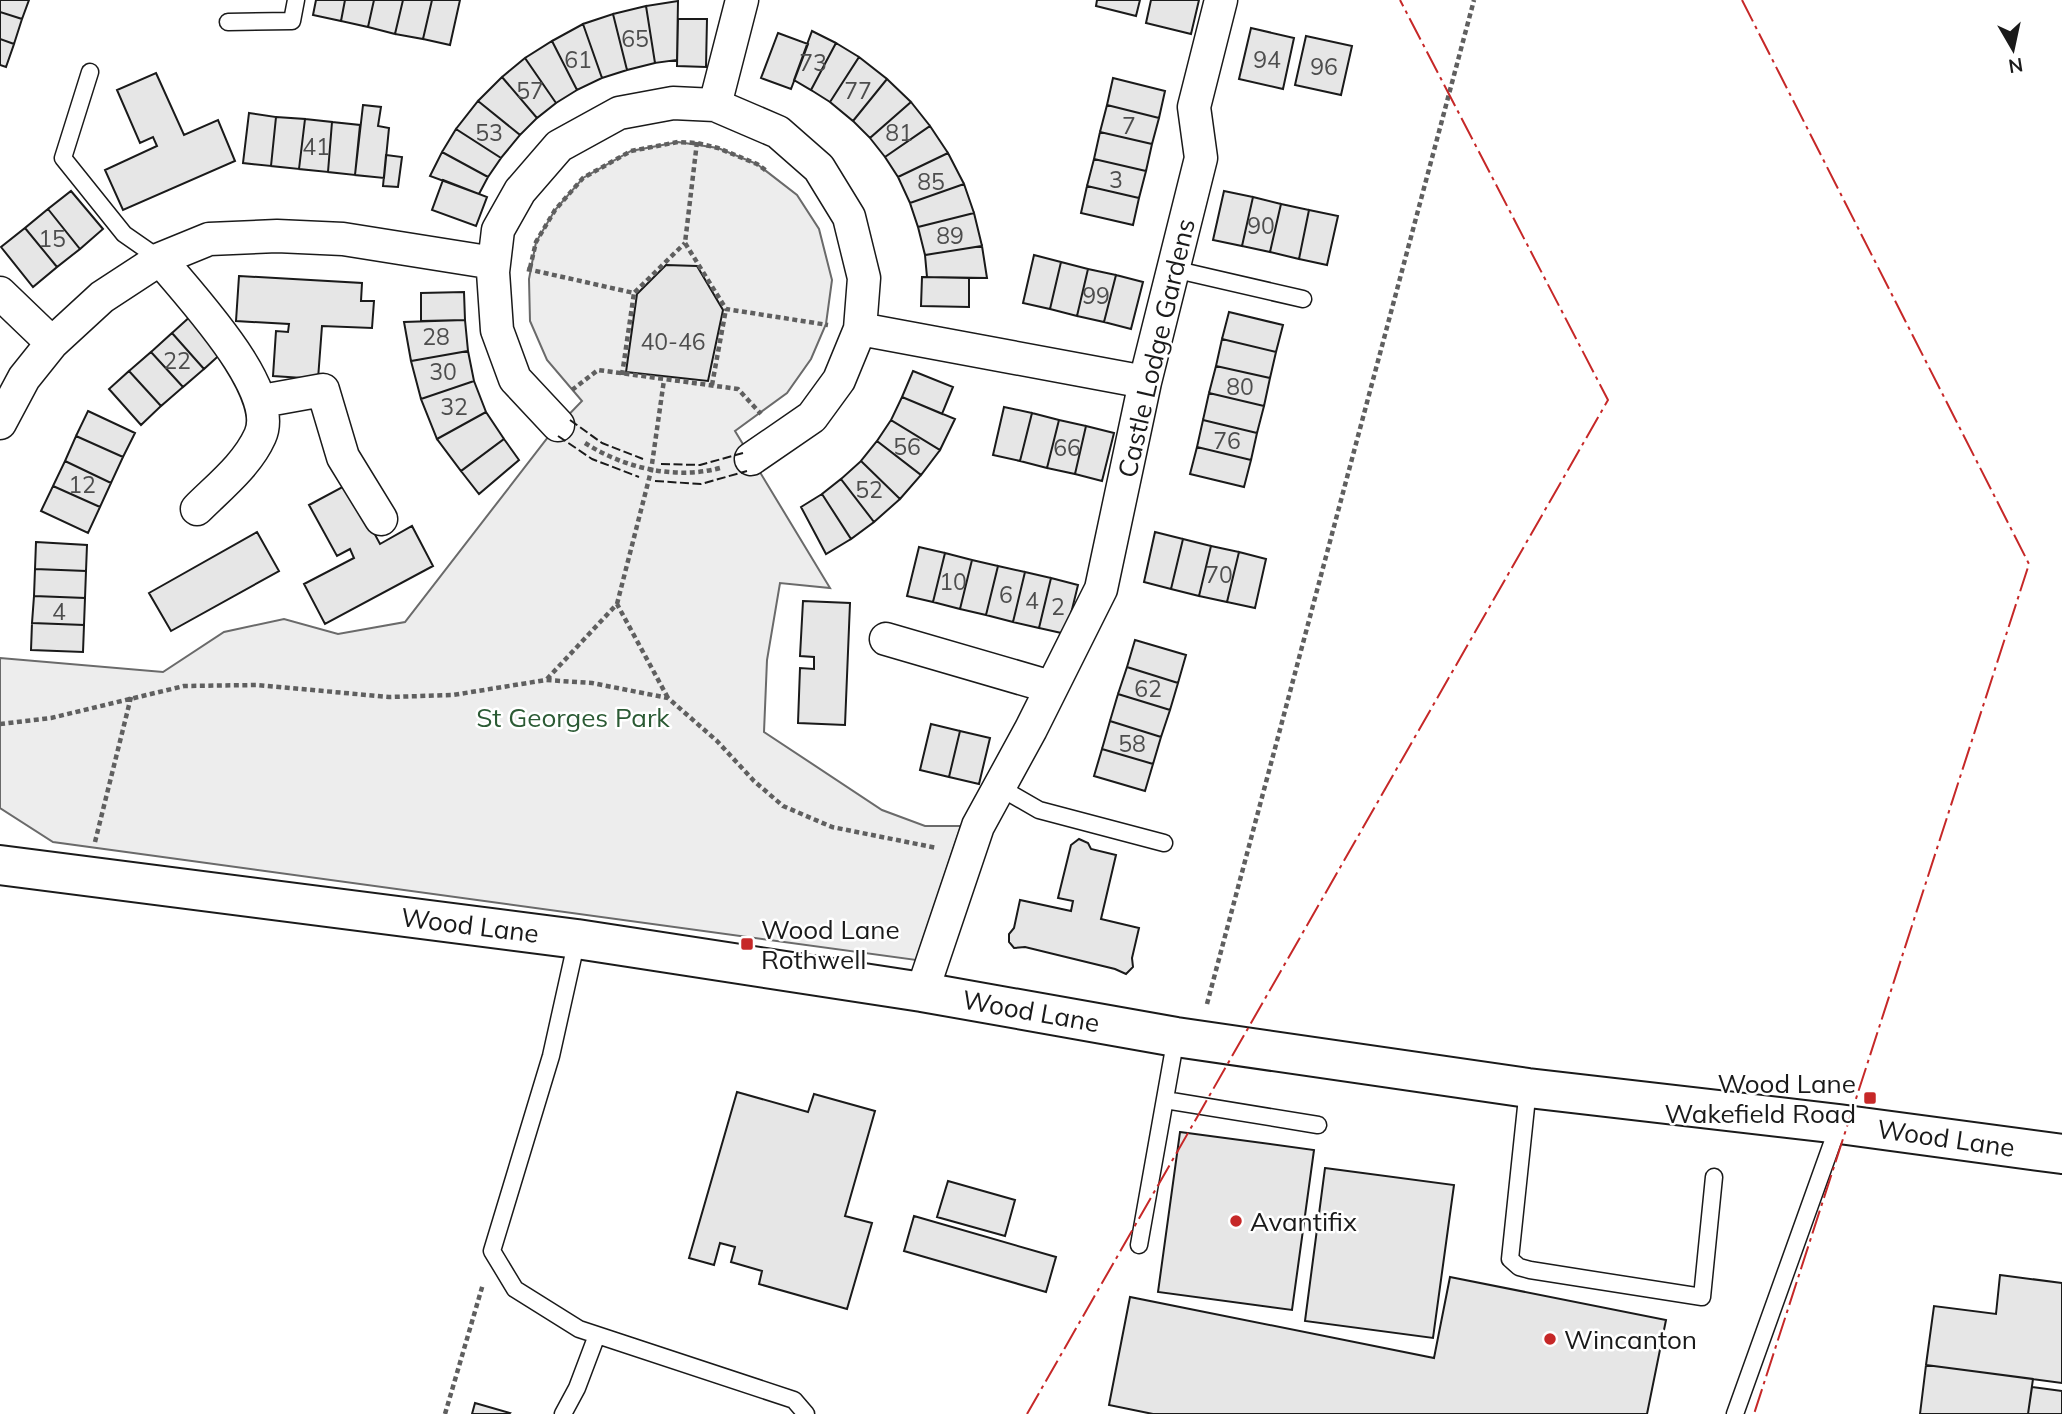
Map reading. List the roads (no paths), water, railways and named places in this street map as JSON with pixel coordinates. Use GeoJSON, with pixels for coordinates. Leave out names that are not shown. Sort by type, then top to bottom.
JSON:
{"type":"FeatureCollection","features":[{"type":"Feature","properties":{"kind":"street"},"geometry":{"type":"LineString","coordinates":[[708,105],[742,0]]}},
{"type":"Feature","properties":{"kind":"street","name":"Castle Lodge Gardens"},"geometry":{"type":"LineString","coordinates":[[922,992],[978,826],[1101,589],[1145,382],[1202,158],[1194,107],[1221,0]]}},
{"type":"Feature","properties":{"kind":"street"},"geometry":{"type":"LineString","coordinates":[[552,418],[515,379],[497,330],[494,263],[498,230],[520,191],[559,146],[619,113],[673,103],[708,105],[778,132],[819,168],[849,217],[864,278],[860,329],[839,380],[812,417],[751,459]]}},
{"type":"Feature","properties":{"kind":"street"},"geometry":{"type":"LineString","coordinates":[[0,423],[24,378],[52,343],[103,297],[160,259],[209,239],[277,236],[343,239],[494,263]]}},
{"type":"Feature","properties":{"kind":"street"},"geometry":{"type":"LineString","coordinates":[[160,259],[243,362],[262,401],[262,434],[243,464],[197,509]]}},
{"type":"Feature","properties":{"kind":"street"},"geometry":{"type":"LineString","coordinates":[[0,293],[52,343]]}},
{"type":"Feature","properties":{"kind":"street"},"geometry":{"type":"LineString","coordinates":[[860,329],[1145,382]]}},
{"type":"Feature","properties":{"kind":"street"},"geometry":{"type":"LineString","coordinates":[[262,401],[323,390],[343,457],[381,519]]}},
{"type":"Feature","properties":{"kind":"street"},"geometry":{"type":"LineString","coordinates":[[886,639],[1051,687]]}},
{"type":"Feature","properties":{"kind":"street","name":"Wood Lane"},"geometry":{"type":"LineString","coordinates":[[0,865],[577,939],[922,992],[1187,1038],[1528,1088],[1839,1124],[2062,1154]]}},
{"type":"Feature","properties":{"kind":"lane"},"geometry":{"type":"LineString","coordinates":[[228,22],[292,21],[296,0]]}},
{"type":"Feature","properties":{"kind":"lane"},"geometry":{"type":"LineString","coordinates":[[90,72],[64,158],[124,234],[160,259]]}},
{"type":"Feature","properties":{"kind":"lane"},"geometry":{"type":"LineString","coordinates":[[1174,269],[1303,299]]}},
{"type":"Feature","properties":{"kind":"lane"},"geometry":{"type":"LineString","coordinates":[[999,786],[1039,810],[1164,843]]}},
{"type":"Feature","properties":{"kind":"lane"},"geometry":{"type":"LineString","coordinates":[[577,939],[551,1056],[492,1251],[516,1289],[579,1329],[794,1400],[806,1414]]}},
{"type":"Feature","properties":{"kind":"lane"},"geometry":{"type":"LineString","coordinates":[[1139,1245],[1165,1100],[1187,1038]]}},
{"type":"Feature","properties":{"kind":"lane"},"geometry":{"type":"LineString","coordinates":[[1528,1088],[1510,1259],[1519,1267],[1702,1297],[1714,1177]]}},
{"type":"Feature","properties":{"kind":"lane"},"geometry":{"type":"LineString","coordinates":[[1165,1100],[1318,1125]]}},
{"type":"Feature","properties":{"kind":"lane"},"geometry":{"type":"LineString","coordinates":[[1735,1414],[1839,1124]]}},
{"type":"Feature","properties":{"kind":"lane"},"geometry":{"type":"LineString","coordinates":[[563,1414],[577,1388],[597,1335]]}},
{"type":"Feature","properties":{"kind":"place","name":"Wood Lane Rothwell"},"geometry":{"type":"Point","coordinates":[747,944]}},
{"type":"Feature","properties":{"kind":"place","name":"Wood Lane Wakefield Road"},"geometry":{"type":"Point","coordinates":[1870,1098]}},
{"type":"Feature","properties":{"kind":"place","name":"Avantifix"},"geometry":{"type":"Point","coordinates":[1236,1221]}},
{"type":"Feature","properties":{"kind":"place","name":"Wincanton"},"geometry":{"type":"Point","coordinates":[1550,1339]}},
{"type":"Feature","properties":{"kind":"park label","name":"St Georges Park"},"geometry":{"type":"Point","coordinates":[573,717]}}]}
